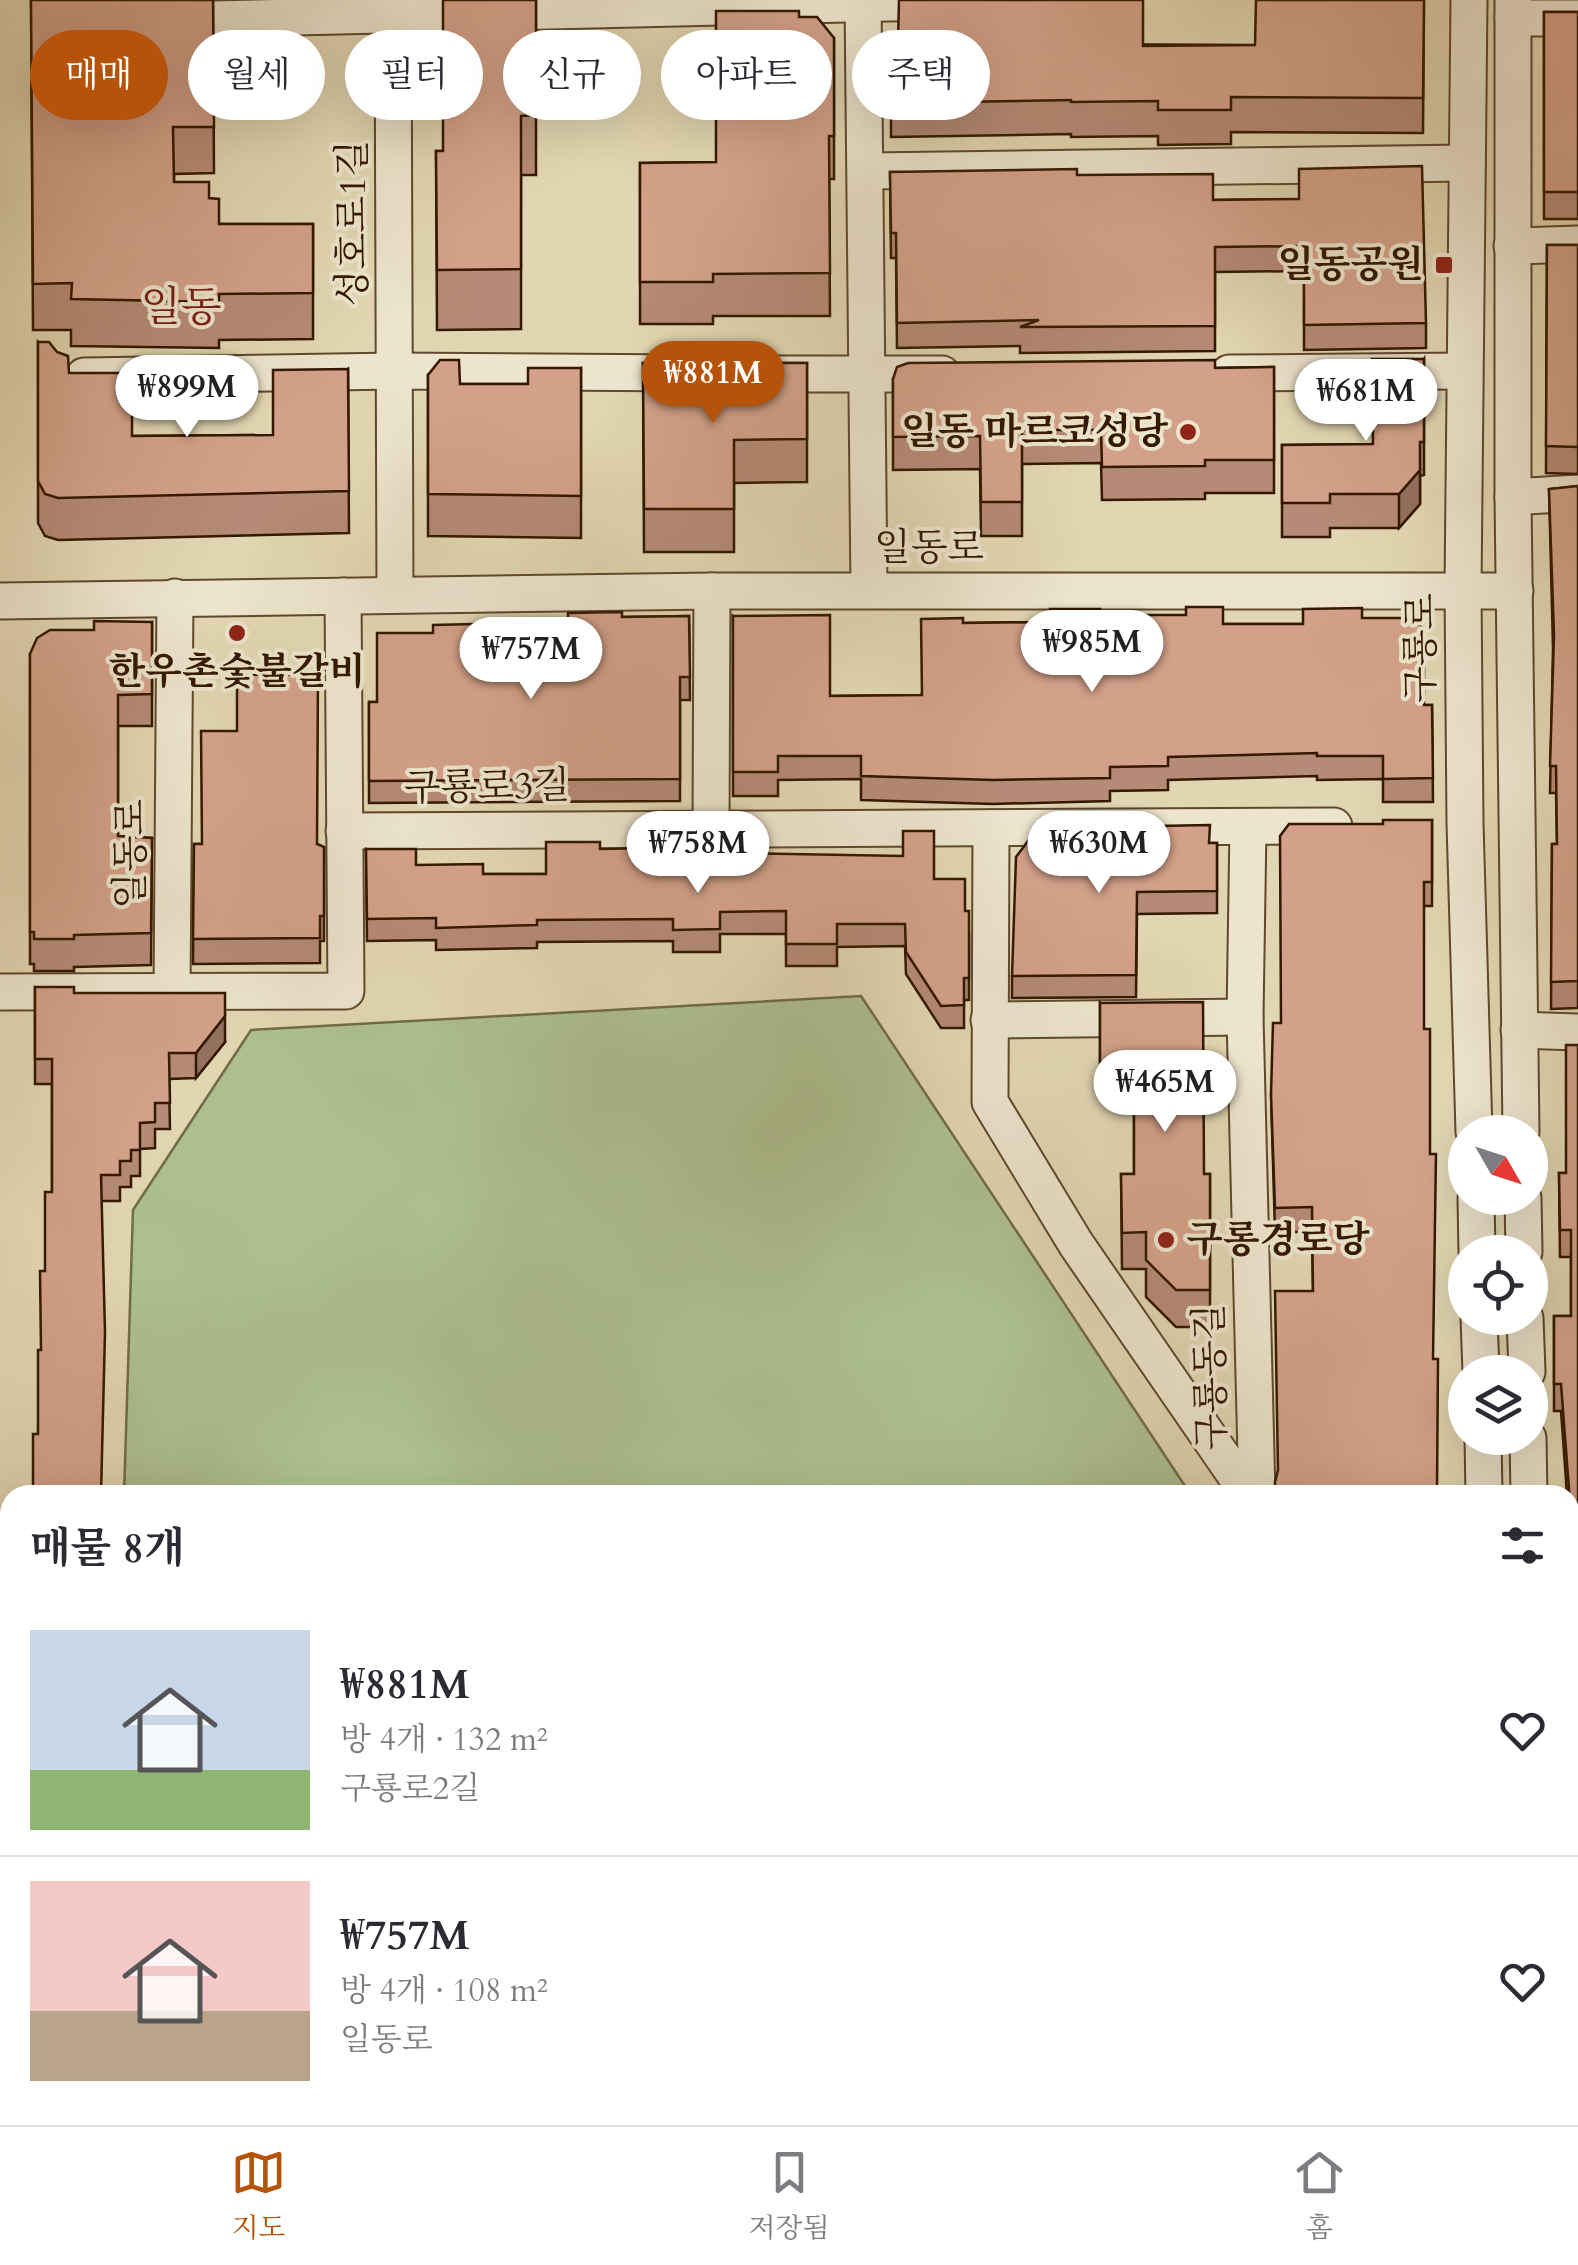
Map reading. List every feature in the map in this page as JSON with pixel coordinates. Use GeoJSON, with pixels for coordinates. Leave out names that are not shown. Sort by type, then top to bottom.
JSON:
{"type":"FeatureCollection","features":[{"type":"Feature","properties":{"kind":"street"},"geometry":{"type":"LineString","coordinates":[[145,20],[393,8],[1022,0]]}},
{"type":"Feature","properties":{"kind":"street","name":"구룡로"},"geometry":{"type":"LineString","coordinates":[[1469,0],[1464,589],[1465,824],[1474,1115]]}},
{"type":"Feature","properties":{"kind":"street"},"geometry":{"type":"LineString","coordinates":[[863,2],[869,590]]}},
{"type":"Feature","properties":{"kind":"street","name":"성호로1길"},"geometry":{"type":"LineString","coordinates":[[393,8],[395,595]]}},
{"type":"Feature","properties":{"kind":"street"},"geometry":{"type":"LineString","coordinates":[[1521,1115],[1513,497],[1513,9],[1578,18]]}},
{"type":"Feature","properties":{"kind":"street"},"geometry":{"type":"LineString","coordinates":[[867,171],[1467,162]]}},
{"type":"Feature","properties":{"kind":"street"},"geometry":{"type":"LineString","coordinates":[[1512,246],[1578,244]]}},
{"type":"Feature","properties":{"kind":"street"},"geometry":{"type":"LineString","coordinates":[[68,376],[396,371],[966,374]]}},
{"type":"Feature","properties":{"kind":"street"},"geometry":{"type":"LineString","coordinates":[[1205,373],[1464,372]]}},
{"type":"Feature","properties":{"kind":"street"},"geometry":{"type":"LineString","coordinates":[[1513,497],[1578,493]]}},
{"type":"Feature","properties":{"kind":"street"},"geometry":{"type":"LineString","coordinates":[[711,827],[712,591]]}},
{"type":"Feature","properties":{"kind":"street","name":"일동로"},"geometry":{"type":"LineString","coordinates":[[0,601],[712,591],[1515,591]]}},
{"type":"Feature","properties":{"kind":"street"},"geometry":{"type":"LineString","coordinates":[[0,992],[346,991],[343,596]]}},
{"type":"Feature","properties":{"kind":"street","name":"일동로"},"geometry":{"type":"LineString","coordinates":[[172,992],[176,597]]}},
{"type":"Feature","properties":{"kind":"street"},"geometry":{"type":"LineString","coordinates":[[1426,824],[1465,824]]}},
{"type":"Feature","properties":{"kind":"street","name":"구룡로3길"},"geometry":{"type":"LineString","coordinates":[[344,831],[1366,825]]}},
{"type":"Feature","properties":{"kind":"street","name":"구룡동길"},"geometry":{"type":"LineString","coordinates":[[1248,827],[1245,1017],[1257,1485]]}},
{"type":"Feature","properties":{"kind":"street"},"geometry":{"type":"LineString","coordinates":[[991,828],[990,1102],[1076,1244],[1242,1485]]}},
{"type":"Feature","properties":{"kind":"street"},"geometry":{"type":"LineString","coordinates":[[989,1020],[1245,1017]]}},
{"type":"Feature","properties":{"kind":"street"},"geometry":{"type":"LineString","coordinates":[[1519,1030],[1578,1032]]}},
{"type":"Feature","properties":{"kind":"street"},"geometry":{"type":"LineString","coordinates":[[1483,1455],[1484,1485]]}},
{"type":"Feature","properties":{"kind":"street"},"geometry":{"type":"LineString","coordinates":[[1529,1455],[1530,1485]]}},
{"type":"Feature","properties":{"kind":"green space"},"geometry":{"type":"Polygon","coordinates":[[[861,996],[1184,1485],[124,1485],[133,1210],[251,1030],[861,996]]]}},
{"type":"Feature","properties":{"kind":"building"},"geometry":{"type":"Polygon","coordinates":[[[31,0],[213,0],[213,30],[188,30],[188,120],[214,120],[214,127],[173,127],[174,182],[209,182],[209,198],[219,199],[219,224],[313,224],[313,293],[219,294],[219,302],[71,299],[72,283],[33,284],[32,120],[168,120],[168,30],[31,30],[31,0]]]}},
{"type":"Feature","properties":{"kind":"building"},"geometry":{"type":"Polygon","coordinates":[[[443,0],[536,0],[536,30],[503,30],[503,120],[521,120],[521,269],[437,270],[436,151],[443,151],[443,120],[483,120],[483,30],[443,30],[443,0]]]}},
{"type":"Feature","properties":{"kind":"building"},"geometry":{"type":"Polygon","coordinates":[[[899,0],[1143,0],[1143,46],[1255,45],[1256,0],[1424,0],[1423,98],[1231,97],[1231,110],[1158,110],[1158,101],[990,101],[990,30],[898,30],[899,0]]]}},
{"type":"Feature","properties":{"kind":"building"},"geometry":{"type":"Polygon","coordinates":[[[716,11],[799,11],[799,17],[817,17],[828,30],[716,30],[716,11]]]}},
{"type":"Feature","properties":{"kind":"building"},"geometry":{"type":"Polygon","coordinates":[[[1544,12],[1578,12],[1578,192],[1544,192],[1544,12]]]}},
{"type":"Feature","properties":{"kind":"building"},"geometry":{"type":"Polygon","coordinates":[[[832,36],[834,136],[829,136],[830,273],[713,274],[713,282],[640,282],[640,163],[716,162],[716,120],[832,120],[832,36]]]}},
{"type":"Feature","properties":{"kind":"building"},"geometry":{"type":"Polygon","coordinates":[[[1422,166],[1426,323],[1304,325],[1304,246],[1215,247],[1215,326],[1020,327],[1039,320],[897,323],[896,233],[891,233],[890,172],[1077,169],[1077,175],[1213,174],[1213,200],[1299,199],[1299,169],[1422,166]]]}},
{"type":"Feature","properties":{"kind":"building"},"geometry":{"type":"Polygon","coordinates":[[[1547,245],[1578,245],[1578,447],[1546,446],[1547,245]]]}},
{"type":"Feature","properties":{"kind":"building"},"geometry":{"type":"Polygon","coordinates":[[[38,342],[49,342],[57,352],[68,356],[69,373],[132,373],[132,436],[273,435],[273,370],[348,369],[349,491],[58,498],[45,494],[38,481],[38,342]]]}},
{"type":"Feature","properties":{"kind":"building"},"geometry":{"type":"Polygon","coordinates":[[[1372,359],[1424,359],[1420,470],[1399,494],[1330,494],[1330,503],[1282,503],[1282,445],[1373,444],[1372,359]]]}},
{"type":"Feature","properties":{"kind":"building"},"geometry":{"type":"Polygon","coordinates":[[[440,360],[459,360],[460,384],[528,384],[528,368],[581,368],[581,496],[428,494],[428,375],[440,360]]]}},
{"type":"Feature","properties":{"kind":"building"},"geometry":{"type":"Polygon","coordinates":[[[1215,360],[1215,368],[1274,367],[1274,460],[1205,460],[1205,466],[1102,467],[1101,430],[1022,430],[1022,502],[981,502],[980,436],[893,437],[893,379],[897,367],[908,363],[1215,360]]]}},
{"type":"Feature","properties":{"kind":"building"},"geometry":{"type":"Polygon","coordinates":[[[643,363],[807,363],[807,439],[734,440],[734,509],[644,509],[643,363]]]}},
{"type":"Feature","properties":{"kind":"building"},"geometry":{"type":"Polygon","coordinates":[[[1578,486],[1578,981],[1551,982],[1552,844],[1557,844],[1556,766],[1550,766],[1554,635],[1549,489],[1578,486]]]}},
{"type":"Feature","properties":{"kind":"building"},"geometry":{"type":"Polygon","coordinates":[[[1186,607],[1223,607],[1223,624],[1303,624],[1303,609],[1362,608],[1362,618],[1408,618],[1420,625],[1424,635],[1424,705],[1432,705],[1433,778],[1383,779],[1383,756],[1317,753],[1168,757],[1168,766],[1110,767],[1110,778],[861,776],[861,756],[778,756],[778,772],[733,772],[733,616],[830,615],[830,696],[922,695],[921,619],[963,618],[963,623],[1050,622],[1050,609],[1100,609],[1100,615],[1186,615],[1186,607]]]}},
{"type":"Feature","properties":{"kind":"building"},"geometry":{"type":"Polygon","coordinates":[[[622,612],[622,617],[689,616],[690,677],[680,677],[680,779],[369,781],[369,702],[377,702],[377,633],[433,633],[433,625],[474,624],[474,631],[568,630],[568,613],[622,612]]]}},
{"type":"Feature","properties":{"kind":"building"},"geometry":{"type":"Polygon","coordinates":[[[94,621],[152,622],[152,694],[118,695],[118,836],[152,838],[151,933],[34,939],[34,932],[30,932],[30,654],[37,638],[50,630],[94,630],[94,621]]]}},
{"type":"Feature","properties":{"kind":"building"},"geometry":{"type":"Polygon","coordinates":[[[318,674],[317,844],[324,847],[324,916],[320,916],[320,938],[193,939],[194,844],[202,844],[201,731],[237,731],[237,675],[318,674]]]}},
{"type":"Feature","properties":{"kind":"building"},"geometry":{"type":"Polygon","coordinates":[[[1383,820],[1432,820],[1432,882],[1424,882],[1424,1029],[1430,1029],[1430,1154],[1436,1154],[1433,1359],[1438,1359],[1437,1485],[1275,1485],[1275,1291],[1313,1291],[1312,1207],[1275,1208],[1271,1094],[1273,1023],[1281,1023],[1280,836],[1289,824],[1383,824],[1383,820]]]}},
{"type":"Feature","properties":{"kind":"building"},"geometry":{"type":"Polygon","coordinates":[[[1210,825],[1209,843],[1217,843],[1217,891],[1137,892],[1136,975],[1012,976],[1016,857],[1031,837],[1084,837],[1084,832],[1156,832],[1156,826],[1210,825]]]}},
{"type":"Feature","properties":{"kind":"building"},"geometry":{"type":"Polygon","coordinates":[[[903,831],[934,831],[934,879],[965,879],[969,978],[964,978],[964,1005],[941,1006],[906,952],[905,924],[837,924],[837,944],[786,944],[786,911],[720,912],[720,929],[673,930],[673,919],[537,920],[537,925],[436,928],[436,918],[367,919],[366,849],[416,849],[416,865],[483,864],[483,874],[546,874],[546,842],[600,842],[600,849],[655,848],[655,869],[733,869],[733,853],[903,856],[903,831]]]}},
{"type":"Feature","properties":{"kind":"building"},"geometry":{"type":"Polygon","coordinates":[[[35,987],[74,987],[74,993],[225,993],[225,1016],[196,1053],[169,1053],[170,1103],[155,1103],[155,1122],[140,1123],[140,1150],[131,1150],[131,1161],[120,1161],[120,1175],[101,1175],[105,1332],[101,1485],[33,1485],[33,1434],[38,1434],[41,1350],[40,1271],[45,1271],[45,1192],[52,1192],[52,1059],[35,1059],[35,987]]]}},
{"type":"Feature","properties":{"kind":"building"},"geometry":{"type":"Polygon","coordinates":[[[1203,1002],[1204,1174],[1210,1174],[1210,1290],[1176,1290],[1146,1260],[1146,1232],[1122,1233],[1121,1174],[1134,1174],[1134,1062],[1100,1062],[1100,1003],[1203,1002]]]}},
{"type":"Feature","properties":{"kind":"building"},"geometry":{"type":"Polygon","coordinates":[[[1566,1045],[1578,1045],[1578,1485],[1569,1485],[1561,1384],[1554,1384],[1554,1316],[1571,1316],[1571,1230],[1560,1230],[1559,1173],[1566,1173],[1566,1045]]]}},
{"type":"Feature","properties":{"kind":"place","name":"일동공원"},"geometry":{"type":"Point","coordinates":[1444,265]}},
{"type":"Feature","properties":{"kind":"place","name":"일동 마르코성당"},"geometry":{"type":"Point","coordinates":[1188,432]}},
{"type":"Feature","properties":{"kind":"place","name":"한우촌숯불갈비"},"geometry":{"type":"Point","coordinates":[237,633]}},
{"type":"Feature","properties":{"kind":"place","name":"구롱경로당"},"geometry":{"type":"Point","coordinates":[1166,1240]}},
{"type":"Feature","properties":{"kind":"district","name":"일동"},"geometry":{"type":"Point","coordinates":[181,307]}}]}
